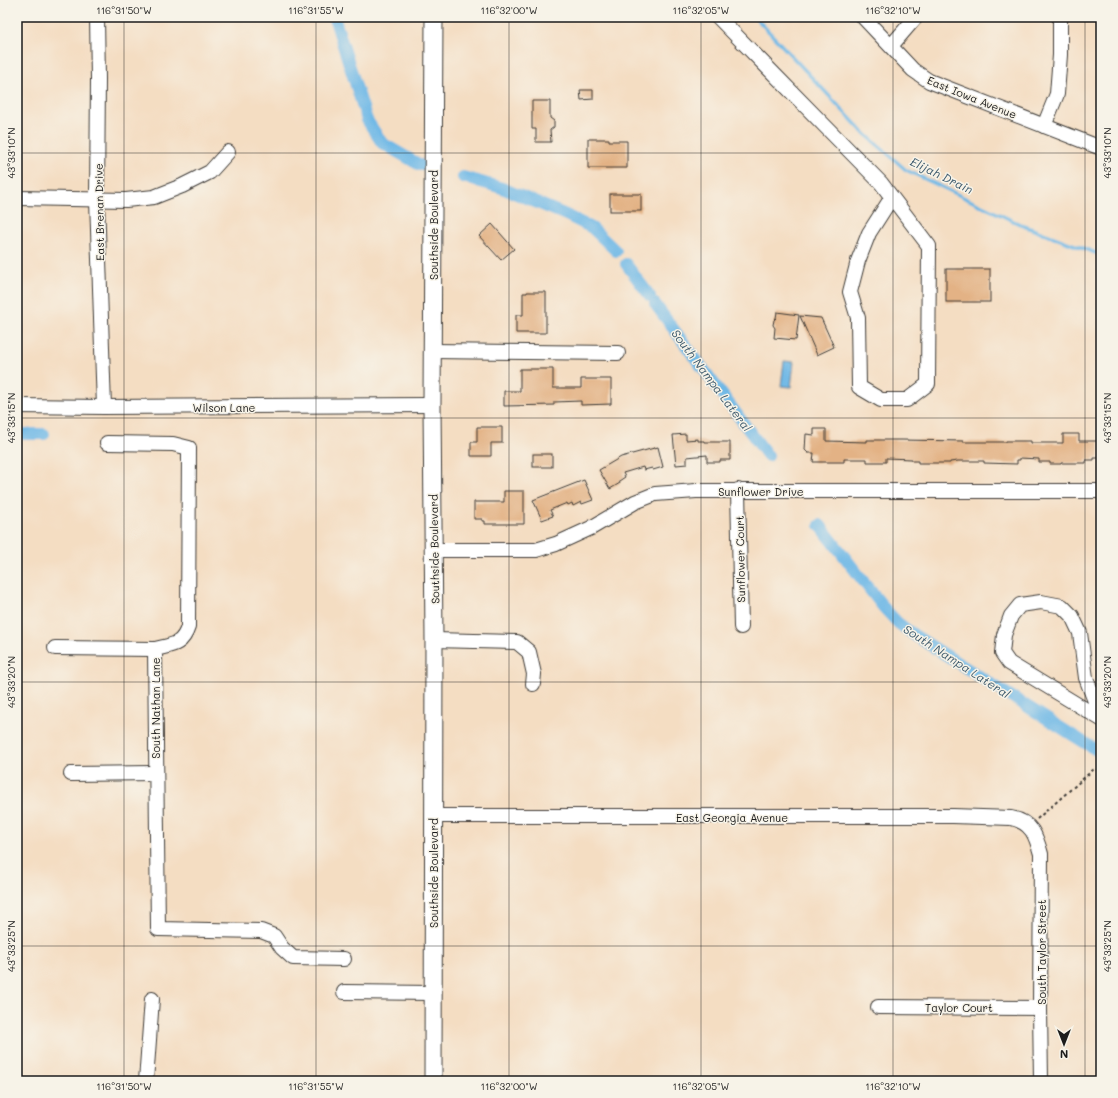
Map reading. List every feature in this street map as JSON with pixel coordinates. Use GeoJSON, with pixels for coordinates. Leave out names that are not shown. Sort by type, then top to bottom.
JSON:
{"type":"FeatureCollection","features":[{"type":"Feature","properties":{"kind":"main road","name":"Southside Boulevard"},"geometry":{"type":"LineString","coordinates":[[433,1081],[434,550],[432,351],[434,17]]}},
{"type":"Feature","properties":{"kind":"street","name":"East Brenan Drive"},"geometry":{"type":"LineString","coordinates":[[97,17],[97,200],[104,407]]}},
{"type":"Feature","properties":{"kind":"street"},"geometry":{"type":"LineString","coordinates":[[718,17],[822,124],[881,182],[929,246],[928,384],[907,400],[880,400],[859,387],[858,318],[850,292],[858,261],[869,233],[892,197]]}},
{"type":"Feature","properties":{"kind":"street","name":"East Iowa Avenue"},"geometry":{"type":"LineString","coordinates":[[863,17],[913,70],[929,81],[1101,148]]}},
{"type":"Feature","properties":{"kind":"street"},"geometry":{"type":"LineString","coordinates":[[891,46],[916,17]]}},
{"type":"Feature","properties":{"kind":"street"},"geometry":{"type":"LineString","coordinates":[[1044,126],[1057,94],[1060,55],[1060,17]]}},
{"type":"Feature","properties":{"kind":"street"},"geometry":{"type":"LineString","coordinates":[[17,198],[126,200],[154,197],[182,186],[210,172],[228,152]]}},
{"type":"Feature","properties":{"kind":"street"},"geometry":{"type":"LineString","coordinates":[[432,351],[618,353]]}},
{"type":"Feature","properties":{"kind":"street","name":"Wilson Lane"},"geometry":{"type":"LineString","coordinates":[[17,406],[104,407],[432,405]]}},
{"type":"Feature","properties":{"kind":"street","name":"South Nathan Lane"},"geometry":{"type":"LineString","coordinates":[[107,443],[173,444],[189,448],[188,627],[186,636],[179,642],[155,649],[155,773],[158,929],[261,931],[274,936],[282,948],[292,958],[344,959]]}},
{"type":"Feature","properties":{"kind":"street","name":"Sunflower Drive"},"geometry":{"type":"LineString","coordinates":[[434,550],[536,550],[556,544],[591,528],[635,502],[655,494],[738,490],[1101,491]]}},
{"type":"Feature","properties":{"kind":"street","name":"Sunflower Court"},"geometry":{"type":"LineString","coordinates":[[738,490],[741,627]]}},
{"type":"Feature","properties":{"kind":"street"},"geometry":{"type":"LineString","coordinates":[[1041,602],[1062,606],[1072,616],[1080,633],[1086,678],[1101,718],[1009,663],[1002,653],[1004,635],[1010,616],[1020,605],[1041,602]]}},
{"type":"Feature","properties":{"kind":"street"},"geometry":{"type":"LineString","coordinates":[[434,640],[517,642],[529,652],[534,674],[533,684]]}},
{"type":"Feature","properties":{"kind":"street"},"geometry":{"type":"LineString","coordinates":[[55,648],[155,649]]}},
{"type":"Feature","properties":{"kind":"street"},"geometry":{"type":"LineString","coordinates":[[72,774],[155,773]]}},
{"type":"Feature","properties":{"kind":"street","name":"East Georgia Avenue"},"geometry":{"type":"LineString","coordinates":[[433,816],[953,816],[1011,818],[1020,820],[1029,826]]}},
{"type":"Feature","properties":{"kind":"street","name":"South Taylor Street"},"geometry":{"type":"LineString","coordinates":[[1029,826],[1037,839],[1041,854],[1041,1081]]}},
{"type":"Feature","properties":{"kind":"street"},"geometry":{"type":"LineString","coordinates":[[344,992],[433,992]]}},
{"type":"Feature","properties":{"kind":"street"},"geometry":{"type":"LineString","coordinates":[[146,1081],[152,999]]}},
{"type":"Feature","properties":{"kind":"street","name":"Taylor Court"},"geometry":{"type":"LineString","coordinates":[[878,1007],[1040,1008]]}},
{"type":"Feature","properties":{"kind":"path"},"geometry":{"type":"LineString","coordinates":[[1029,826],[1095,768],[1101,771]]}},
{"type":"Feature","properties":{"kind":"water"},"geometry":{"type":"Polygon","coordinates":[[[784,361],[794,362],[791,387],[781,386],[784,361]]]}},
{"type":"Feature","properties":{"kind":"building"},"geometry":{"type":"Polygon","coordinates":[[[580,90],[593,90],[593,99],[581,100],[580,90]]]}},
{"type":"Feature","properties":{"kind":"building"},"geometry":{"type":"Polygon","coordinates":[[[532,101],[550,101],[550,118],[554,121],[554,127],[550,130],[551,142],[536,142],[536,129],[532,129],[532,101]]]}},
{"type":"Feature","properties":{"kind":"building"},"geometry":{"type":"Polygon","coordinates":[[[588,139],[627,141],[627,168],[588,168],[588,139]]]}},
{"type":"Feature","properties":{"kind":"building"},"geometry":{"type":"Polygon","coordinates":[[[610,194],[641,194],[641,211],[610,211],[610,194]]]}},
{"type":"Feature","properties":{"kind":"building"},"geometry":{"type":"Polygon","coordinates":[[[492,224],[514,249],[501,260],[479,236],[492,224]]]}},
{"type":"Feature","properties":{"kind":"building"},"geometry":{"type":"Polygon","coordinates":[[[946,269],[990,269],[990,302],[946,302],[946,269]]]}},
{"type":"Feature","properties":{"kind":"building"},"geometry":{"type":"Polygon","coordinates":[[[546,292],[546,333],[516,333],[516,315],[523,315],[523,293],[546,292]]]}},
{"type":"Feature","properties":{"kind":"building"},"geometry":{"type":"Polygon","coordinates":[[[777,312],[799,315],[796,340],[774,338],[775,328],[773,325],[777,312]]]}},
{"type":"Feature","properties":{"kind":"building"},"geometry":{"type":"Polygon","coordinates":[[[800,316],[821,318],[834,347],[817,355],[800,316]]]}},
{"type":"Feature","properties":{"kind":"building"},"geometry":{"type":"Polygon","coordinates":[[[520,369],[553,369],[553,388],[581,388],[581,379],[611,379],[611,404],[581,405],[581,401],[554,402],[554,405],[504,406],[504,391],[520,391],[520,369]]]}},
{"type":"Feature","properties":{"kind":"building"},"geometry":{"type":"Polygon","coordinates":[[[477,427],[502,427],[502,443],[491,443],[491,456],[471,456],[471,442],[477,442],[477,427]]]}},
{"type":"Feature","properties":{"kind":"building"},"geometry":{"type":"Polygon","coordinates":[[[814,429],[826,429],[826,441],[867,442],[867,440],[902,440],[963,442],[1031,441],[1031,443],[1063,443],[1063,434],[1079,434],[1079,441],[1099,441],[1099,458],[1094,458],[1094,460],[1086,460],[1086,463],[1061,464],[1039,462],[1039,459],[1020,458],[1020,460],[1017,460],[1017,464],[984,463],[984,461],[918,463],[918,461],[912,461],[912,459],[886,458],[886,462],[867,462],[867,459],[844,459],[844,462],[813,462],[814,453],[808,453],[805,450],[806,434],[814,435],[814,429]]]}},
{"type":"Feature","properties":{"kind":"building"},"geometry":{"type":"Polygon","coordinates":[[[686,434],[686,440],[698,439],[698,441],[704,442],[730,442],[730,460],[707,462],[707,455],[687,457],[687,464],[676,465],[673,435],[686,434]]]}},
{"type":"Feature","properties":{"kind":"building"},"geometry":{"type":"Polygon","coordinates":[[[658,447],[663,467],[653,470],[652,468],[644,470],[643,467],[623,473],[625,477],[619,481],[620,483],[610,489],[599,470],[621,457],[658,447]]]}},
{"type":"Feature","properties":{"kind":"building"},"geometry":{"type":"Polygon","coordinates":[[[533,454],[552,454],[552,467],[533,467],[533,454]]]}},
{"type":"Feature","properties":{"kind":"building"},"geometry":{"type":"Polygon","coordinates":[[[584,480],[593,500],[582,504],[581,502],[573,506],[572,503],[568,505],[567,503],[550,510],[553,516],[542,520],[533,500],[584,480]]]}},
{"type":"Feature","properties":{"kind":"building"},"geometry":{"type":"Polygon","coordinates":[[[504,491],[524,491],[524,524],[485,524],[485,521],[482,521],[482,519],[474,519],[474,502],[504,502],[504,491]]]}},
{"type":"Feature","properties":{"kind":"waterway","name":"South Nampa Lateral"},"geometry":{"type":"LineString","coordinates":[[334,17],[367,120],[382,143],[420,165]]}},
{"type":"Feature","properties":{"kind":"waterway","name":"Elijah Drain"},"geometry":{"type":"LineString","coordinates":[[755,17],[863,132],[906,170],[1024,226],[1101,255]]}},
{"type":"Feature","properties":{"kind":"waterway","name":"South Nampa Lateral"},"geometry":{"type":"LineString","coordinates":[[463,177],[502,188],[566,215],[592,228],[616,251]]}},
{"type":"Feature","properties":{"kind":"waterway","name":"South Nampa Lateral"},"geometry":{"type":"LineString","coordinates":[[626,264],[650,296]]}},
{"type":"Feature","properties":{"kind":"waterway","name":"South Nampa Lateral"},"geometry":{"type":"LineString","coordinates":[[655,304],[768,456]]}},
{"type":"Feature","properties":{"kind":"waterway"},"geometry":{"type":"LineString","coordinates":[[17,434],[44,434]]}},
{"type":"Feature","properties":{"kind":"waterway","name":"South Nampa Lateral"},"geometry":{"type":"LineString","coordinates":[[820,525],[884,608],[898,623],[914,635],[1101,753]]}}]}
